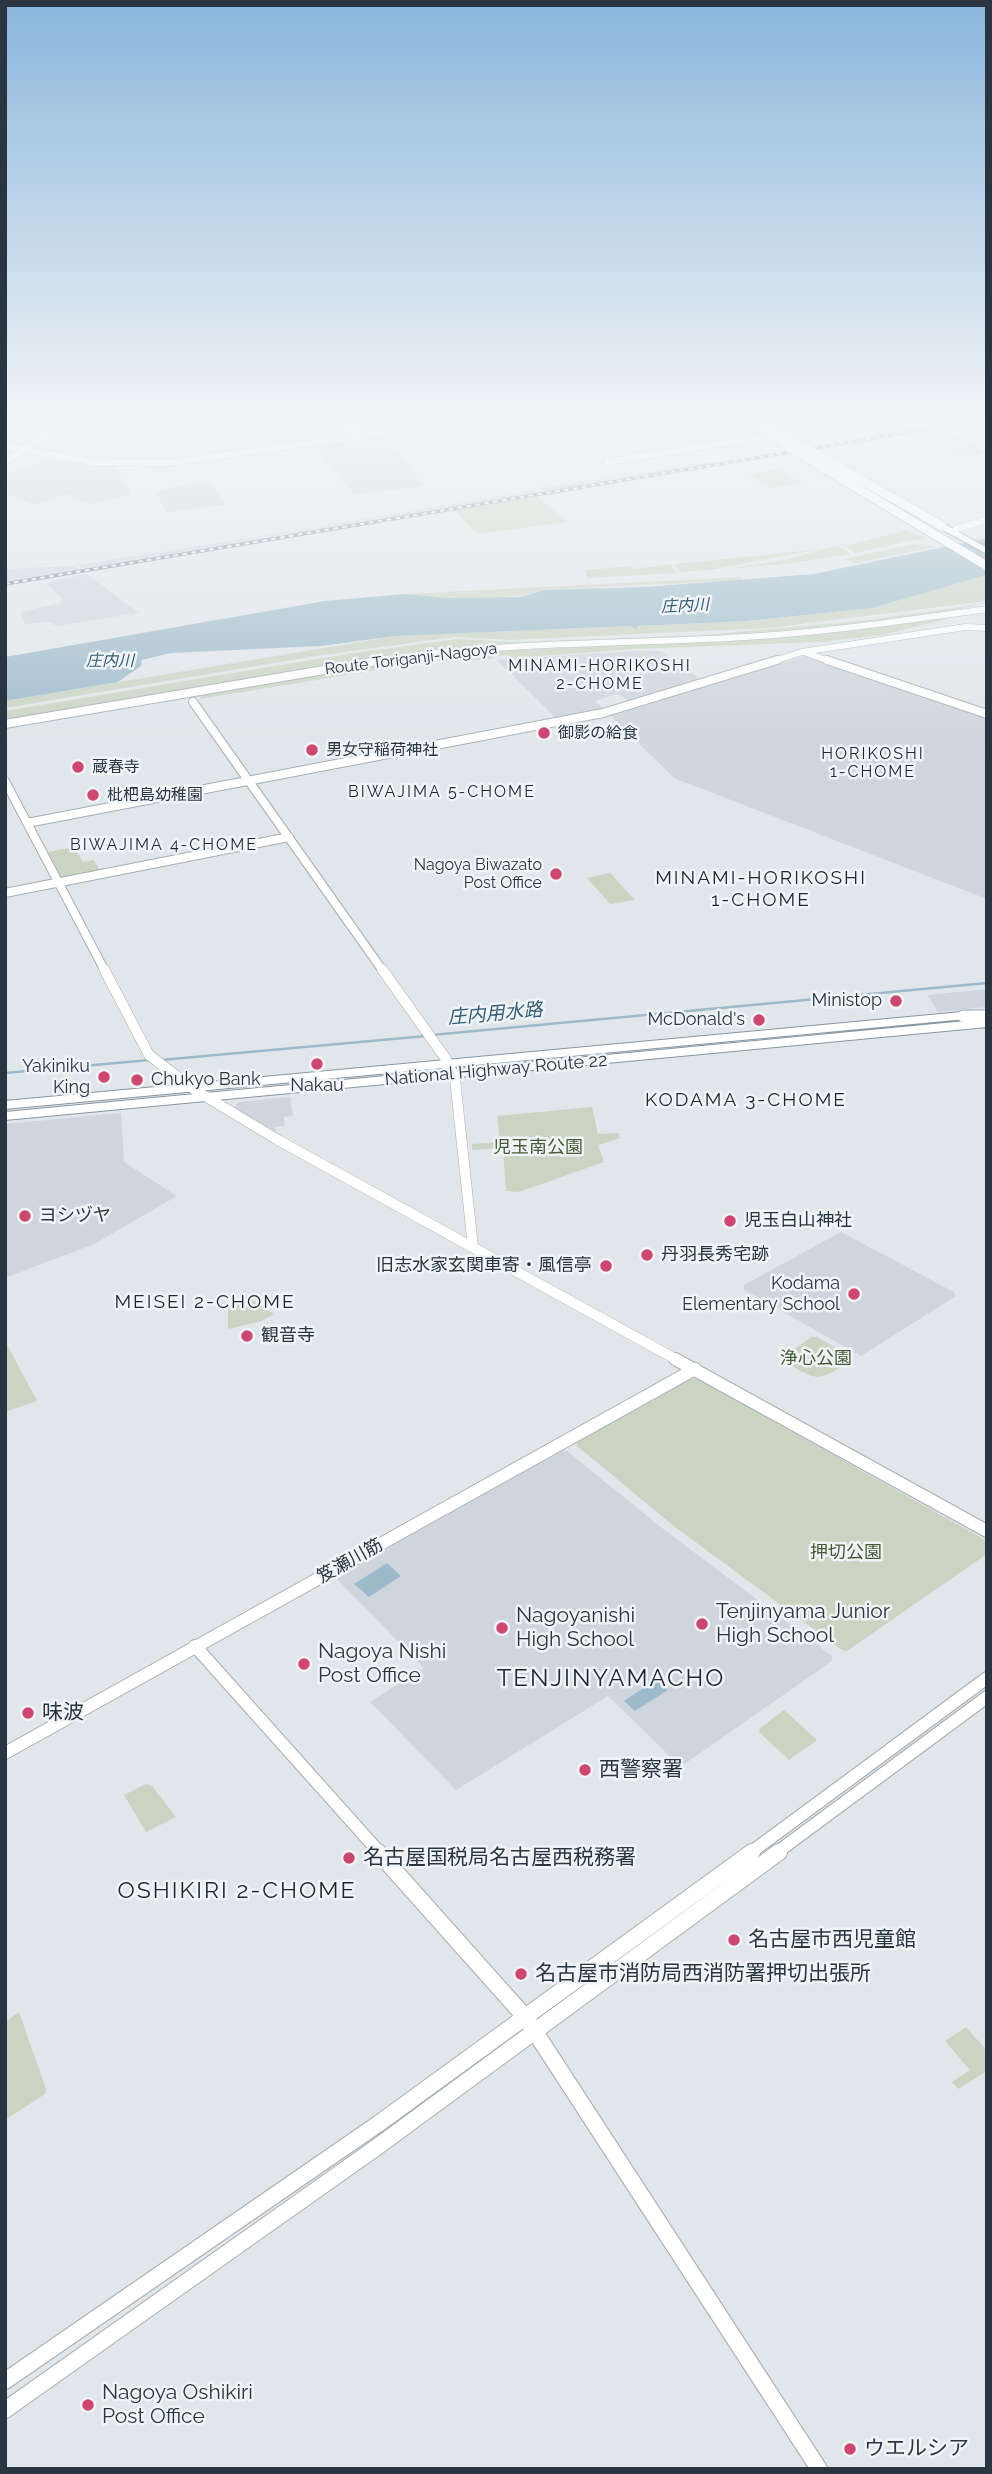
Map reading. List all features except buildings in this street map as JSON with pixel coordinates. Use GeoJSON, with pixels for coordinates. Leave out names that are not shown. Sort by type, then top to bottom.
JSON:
{"type":"FeatureCollection","features":[{"type":"Feature","properties":{"kind":"highway"},"geometry":{"type":"LineString","coordinates":[[931,531],[987,564]]}},
{"type":"Feature","properties":{"kind":"highway"},"geometry":{"type":"LineString","coordinates":[[933,531],[987,564]]}},
{"type":"Feature","properties":{"kind":"highway"},"geometry":{"type":"LineString","coordinates":[[958,531],[987,552]]}},
{"type":"Feature","properties":{"kind":"highway"},"geometry":{"type":"LineString","coordinates":[[960,531],[987,546]]}},
{"type":"Feature","properties":{"kind":"highway","name":"National Highway Route 22"},"geometry":{"type":"LineString","coordinates":[[5,1116],[987,1015]]}},
{"type":"Feature","properties":{"kind":"highway","name":"National Highway Route 22"},"geometry":{"type":"LineString","coordinates":[[5,1105],[987,1023]]}},
{"type":"Feature","properties":{"kind":"street","name":"Route Toriganji-Nagoya"},"geometry":{"type":"LineString","coordinates":[[5,724],[393,658],[504,648],[731,638],[849,628],[987,607]]}},
{"type":"Feature","properties":{"kind":"street"},"geometry":{"type":"LineString","coordinates":[[27,823],[603,713],[802,652],[965,627],[987,628]]}},
{"type":"Feature","properties":{"kind":"street"},"geometry":{"type":"LineString","coordinates":[[802,652],[987,714]]}},
{"type":"Feature","properties":{"kind":"street"},"geometry":{"type":"LineString","coordinates":[[193,702],[451,1069],[473,1247]]}},
{"type":"Feature","properties":{"kind":"street"},"geometry":{"type":"LineString","coordinates":[[5,781],[154,1059],[190,1088],[987,1531]]}},
{"type":"Feature","properties":{"kind":"street"},"geometry":{"type":"LineString","coordinates":[[5,893],[289,837]]}},
{"type":"Feature","properties":{"kind":"street","name":"笈瀬川筋"},"geometry":{"type":"LineString","coordinates":[[5,1753],[695,1369]]}},
{"type":"Feature","properties":{"kind":"street"},"geometry":{"type":"LineString","coordinates":[[195,1646],[526,2018],[819,2469]]}},
{"type":"Feature","properties":{"kind":"street"},"geometry":{"type":"LineString","coordinates":[[5,2381],[213,2242],[526,2018],[987,1678]]}},
{"type":"Feature","properties":{"kind":"street"},"geometry":{"type":"LineString","coordinates":[[5,2410],[222,2261],[536,2033],[987,1697]]}},
{"type":"Feature","properties":{"kind":"shaded area"},"geometry":{"type":"Polygon","coordinates":[[[290,531],[313,531],[84,569],[78,565],[290,531]]]}},
{"type":"Feature","properties":{"kind":"shaded area"},"geometry":{"type":"Polygon","coordinates":[[[74,566],[80,570],[5,586],[5,569],[74,566]]]}},
{"type":"Feature","properties":{"kind":"shaded area"},"geometry":{"type":"Polygon","coordinates":[[[87,574],[139,613],[56,626],[51,622],[25,624],[20,612],[60,603],[62,598],[45,583],[87,574]]]}},
{"type":"Feature","properties":{"kind":"shaded area"},"geometry":{"type":"Polygon","coordinates":[[[661,651],[700,679],[630,701],[617,694],[595,701],[604,709],[556,718],[497,660],[661,651]]]}},
{"type":"Feature","properties":{"kind":"shaded area"},"geometry":{"type":"Polygon","coordinates":[[[806,655],[987,717],[987,899],[674,778],[611,716],[806,655]]]}},
{"type":"Feature","properties":{"kind":"shaded area"},"geometry":{"type":"Polygon","coordinates":[[[987,989],[987,1007],[938,1012],[927,995],[987,989]]]}},
{"type":"Feature","properties":{"kind":"shaded area"},"geometry":{"type":"Polygon","coordinates":[[[290,1097],[293,1116],[284,1117],[285,1126],[275,1127],[276,1132],[234,1109],[238,1102],[290,1097]]]}},
{"type":"Feature","properties":{"kind":"shaded area"},"geometry":{"type":"Polygon","coordinates":[[[121,1113],[124,1162],[177,1196],[94,1244],[5,1278],[5,1124],[121,1113]]]}},
{"type":"Feature","properties":{"kind":"shaded area","name":"Kodama Elementary School"},"geometry":{"type":"Polygon","coordinates":[[[841,1232],[954,1292],[956,1296],[861,1356],[743,1289],[744,1285],[841,1232]]]}},
{"type":"Feature","properties":{"kind":"shaded area","name":"Nagoyanishi High School"},"geometry":{"type":"Polygon","coordinates":[[[562,1451],[567,1451],[662,1528],[832,1656],[832,1661],[683,1765],[678,1764],[608,1696],[456,1790],[370,1702],[424,1668],[335,1577],[562,1451]]]}},
{"type":"Feature","properties":{"kind":"green space"},"geometry":{"type":"Polygon","coordinates":[[[900,531],[909,531],[924,538],[855,553],[845,546],[900,531]]]}},
{"type":"Feature","properties":{"kind":"green space"},"geometry":{"type":"Polygon","coordinates":[[[914,544],[934,547],[855,563],[843,559],[914,544]]]}},
{"type":"Feature","properties":{"kind":"green space"},"geometry":{"type":"Polygon","coordinates":[[[837,546],[851,554],[786,564],[725,569],[784,560],[837,546]]]}},
{"type":"Feature","properties":{"kind":"green space"},"geometry":{"type":"Polygon","coordinates":[[[821,549],[710,570],[680,572],[675,564],[821,549]]]}},
{"type":"Feature","properties":{"kind":"green space"},"geometry":{"type":"Polygon","coordinates":[[[670,564],[677,573],[587,578],[585,570],[632,566],[634,569],[670,564]]]}},
{"type":"Feature","properties":{"kind":"green space"},"geometry":{"type":"Polygon","coordinates":[[[987,575],[987,601],[768,628],[510,640],[455,637],[322,655],[5,708],[5,701],[395,636],[630,626],[637,629],[637,626],[747,621],[872,608],[987,575]]]}},
{"type":"Feature","properties":{"kind":"green space"},"geometry":{"type":"Polygon","coordinates":[[[741,577],[743,580],[544,590],[493,598],[405,594],[741,577]]]}},
{"type":"Feature","properties":{"kind":"green space"},"geometry":{"type":"Polygon","coordinates":[[[987,603],[928,616],[735,636],[467,649],[5,723],[5,711],[354,653],[458,639],[513,642],[703,635],[869,620],[987,603]]]}},
{"type":"Feature","properties":{"kind":"green space"},"geometry":{"type":"Polygon","coordinates":[[[962,615],[882,635],[822,642],[634,649],[511,658],[510,655],[444,662],[439,660],[200,699],[201,696],[138,705],[391,660],[469,652],[703,641],[962,615]]]}},
{"type":"Feature","properties":{"kind":"green space"},"geometry":{"type":"Polygon","coordinates":[[[73,847],[83,862],[94,860],[100,871],[61,877],[48,852],[73,847]]]}},
{"type":"Feature","properties":{"kind":"green space"},"geometry":{"type":"Polygon","coordinates":[[[610,873],[635,900],[610,904],[587,878],[610,873]]]}},
{"type":"Feature","properties":{"kind":"green space","name":"児玉南公園"},"geometry":{"type":"Polygon","coordinates":[[[592,1107],[598,1134],[619,1133],[620,1138],[598,1145],[604,1162],[519,1192],[506,1191],[503,1148],[472,1150],[472,1144],[500,1142],[497,1116],[592,1107]]]}},
{"type":"Feature","properties":{"kind":"green space"},"geometry":{"type":"Polygon","coordinates":[[[246,1296],[274,1314],[262,1321],[228,1329],[228,1307],[246,1296]]]}},
{"type":"Feature","properties":{"kind":"green space","name":"浄心公園"},"geometry":{"type":"Polygon","coordinates":[[[811,1337],[817,1337],[850,1356],[851,1362],[818,1377],[785,1362],[783,1358],[811,1337]]]}},
{"type":"Feature","properties":{"kind":"green space"},"geometry":{"type":"Polygon","coordinates":[[[5,1341],[37,1401],[5,1412],[5,1341]]]}},
{"type":"Feature","properties":{"kind":"green space","name":"押切公園"},"geometry":{"type":"Polygon","coordinates":[[[690,1379],[698,1379],[987,1541],[987,1554],[847,1651],[842,1650],[675,1527],[577,1446],[577,1442],[690,1379]]]}},
{"type":"Feature","properties":{"kind":"green space"},"geometry":{"type":"Polygon","coordinates":[[[784,1710],[817,1740],[789,1760],[759,1732],[760,1728],[784,1710]]]}},
{"type":"Feature","properties":{"kind":"green space"},"geometry":{"type":"Polygon","coordinates":[[[146,1784],[152,1786],[176,1817],[146,1832],[124,1795],[146,1784]]]}},
{"type":"Feature","properties":{"kind":"green space"},"geometry":{"type":"Polygon","coordinates":[[[19,2012],[46,2089],[45,2094],[5,2120],[5,2022],[19,2012]]]}},
{"type":"Feature","properties":{"kind":"green space"},"geometry":{"type":"Polygon","coordinates":[[[966,2027],[987,2051],[987,2071],[958,2089],[952,2082],[970,2070],[945,2041],[966,2027]]]}},
{"type":"Feature","properties":{"kind":"water","name":"庄内川"},"geometry":{"type":"Polygon","coordinates":[[[987,538],[987,575],[872,608],[747,621],[637,626],[637,629],[630,626],[395,636],[321,646],[171,653],[142,660],[141,666],[118,682],[5,701],[5,657],[325,601],[405,594],[449,598],[520,597],[544,590],[645,587],[814,574],[987,538]]]}},
{"type":"Feature","properties":{"kind":"water"},"geometry":{"type":"Polygon","coordinates":[[[387,1563],[401,1576],[369,1597],[354,1584],[387,1563]]]}},
{"type":"Feature","properties":{"kind":"water"},"geometry":{"type":"Polygon","coordinates":[[[657,1679],[668,1690],[635,1711],[624,1701],[657,1679]]]}},
{"type":"Feature","properties":{"kind":"waterway","name":"庄内用水路"},"geometry":{"type":"LineString","coordinates":[[432,1035],[987,983]]}},
{"type":"Feature","properties":{"kind":"waterway","name":"庄内用水路"},"geometry":{"type":"LineString","coordinates":[[161,1060],[426,1036]]}},
{"type":"Feature","properties":{"kind":"waterway","name":"庄内用水路"},"geometry":{"type":"LineString","coordinates":[[5,1073],[150,1060]]}},
{"type":"Feature","properties":{"kind":"railway"},"geometry":{"type":"LineString","coordinates":[[5,584],[318,531]]}},
{"type":"Feature","properties":{"kind":"place","name":"御影の給食"},"geometry":{"type":"Point","coordinates":[544,733]}},
{"type":"Feature","properties":{"kind":"place","name":"男女守稲荷神社"},"geometry":{"type":"Point","coordinates":[312,750]}},
{"type":"Feature","properties":{"kind":"place","name":"蔵春寺"},"geometry":{"type":"Point","coordinates":[78,767]}},
{"type":"Feature","properties":{"kind":"place","name":"枇杷島幼稚園"},"geometry":{"type":"Point","coordinates":[93,795]}},
{"type":"Feature","properties":{"kind":"place","name":"Nagoya Biwazato Post Office"},"geometry":{"type":"Point","coordinates":[556,874]}},
{"type":"Feature","properties":{"kind":"place","name":"Ministop"},"geometry":{"type":"Point","coordinates":[896,1001]}},
{"type":"Feature","properties":{"kind":"place","name":"McDonald's"},"geometry":{"type":"Point","coordinates":[759,1020]}},
{"type":"Feature","properties":{"kind":"place","name":"Nakau"},"geometry":{"type":"Point","coordinates":[317,1064]}},
{"type":"Feature","properties":{"kind":"place","name":"Yakiniku King"},"geometry":{"type":"Point","coordinates":[104,1077]}},
{"type":"Feature","properties":{"kind":"place","name":"Chukyo Bank"},"geometry":{"type":"Point","coordinates":[137,1080]}},
{"type":"Feature","properties":{"kind":"place","name":"ヨシヅヤ"},"geometry":{"type":"Point","coordinates":[25,1216]}},
{"type":"Feature","properties":{"kind":"place","name":"児玉白山神社"},"geometry":{"type":"Point","coordinates":[730,1221]}},
{"type":"Feature","properties":{"kind":"place","name":"丹羽長秀宅跡"},"geometry":{"type":"Point","coordinates":[647,1255]}},
{"type":"Feature","properties":{"kind":"place","name":"旧志水家玄関車寄・風信亭"},"geometry":{"type":"Point","coordinates":[606,1266]}},
{"type":"Feature","properties":{"kind":"place","name":"Kodama Elementary School"},"geometry":{"type":"Point","coordinates":[854,1294]}},
{"type":"Feature","properties":{"kind":"place","name":"観音寺"},"geometry":{"type":"Point","coordinates":[247,1336]}},
{"type":"Feature","properties":{"kind":"place","name":"Tenjinyama Junior High School"},"geometry":{"type":"Point","coordinates":[702,1624]}},
{"type":"Feature","properties":{"kind":"place","name":"Nagoyanishi High School"},"geometry":{"type":"Point","coordinates":[502,1628]}},
{"type":"Feature","properties":{"kind":"place","name":"Nagoya Nishi Post Office"},"geometry":{"type":"Point","coordinates":[304,1664]}},
{"type":"Feature","properties":{"kind":"place","name":"味波"},"geometry":{"type":"Point","coordinates":[28,1713]}},
{"type":"Feature","properties":{"kind":"place","name":"西警察署"},"geometry":{"type":"Point","coordinates":[585,1770]}},
{"type":"Feature","properties":{"kind":"place","name":"名古屋国税局名古屋西税務署"},"geometry":{"type":"Point","coordinates":[349,1858]}},
{"type":"Feature","properties":{"kind":"place","name":"名古屋市西児童館"},"geometry":{"type":"Point","coordinates":[734,1940]}},
{"type":"Feature","properties":{"kind":"place","name":"名古屋市消防局西消防署押切出張所"},"geometry":{"type":"Point","coordinates":[521,1974]}},
{"type":"Feature","properties":{"kind":"place","name":"Nagoya Oshikiri Post Office"},"geometry":{"type":"Point","coordinates":[88,2405]}},
{"type":"Feature","properties":{"kind":"place","name":"ウエルシア"},"geometry":{"type":"Point","coordinates":[850,2449]}},
{"type":"Feature","properties":{"kind":"district","name":"MINAMI-HORIKOSHI 2-CHOME"},"geometry":{"type":"Point","coordinates":[600,675]}},
{"type":"Feature","properties":{"kind":"district","name":"HORIKOSHI 1-CHOME"},"geometry":{"type":"Point","coordinates":[873,763]}},
{"type":"Feature","properties":{"kind":"district","name":"BIWAJIMA 5-CHOME"},"geometry":{"type":"Point","coordinates":[442,792]}},
{"type":"Feature","properties":{"kind":"district","name":"BIWAJIMA 4-CHOME"},"geometry":{"type":"Point","coordinates":[164,845]}},
{"type":"Feature","properties":{"kind":"district","name":"MINAMI-HORIKOSHI 1-CHOME"},"geometry":{"type":"Point","coordinates":[761,889]}},
{"type":"Feature","properties":{"kind":"district","name":"KODAMA 3-CHOME"},"geometry":{"type":"Point","coordinates":[746,1100]}},
{"type":"Feature","properties":{"kind":"district","name":"MEISEI 2-CHOME"},"geometry":{"type":"Point","coordinates":[205,1302]}},
{"type":"Feature","properties":{"kind":"district","name":"TENJINYAMACHO"},"geometry":{"type":"Point","coordinates":[611,1679]}},
{"type":"Feature","properties":{"kind":"district","name":"OSHIKIRI 2-CHOME"},"geometry":{"type":"Point","coordinates":[237,1891]}}]}
